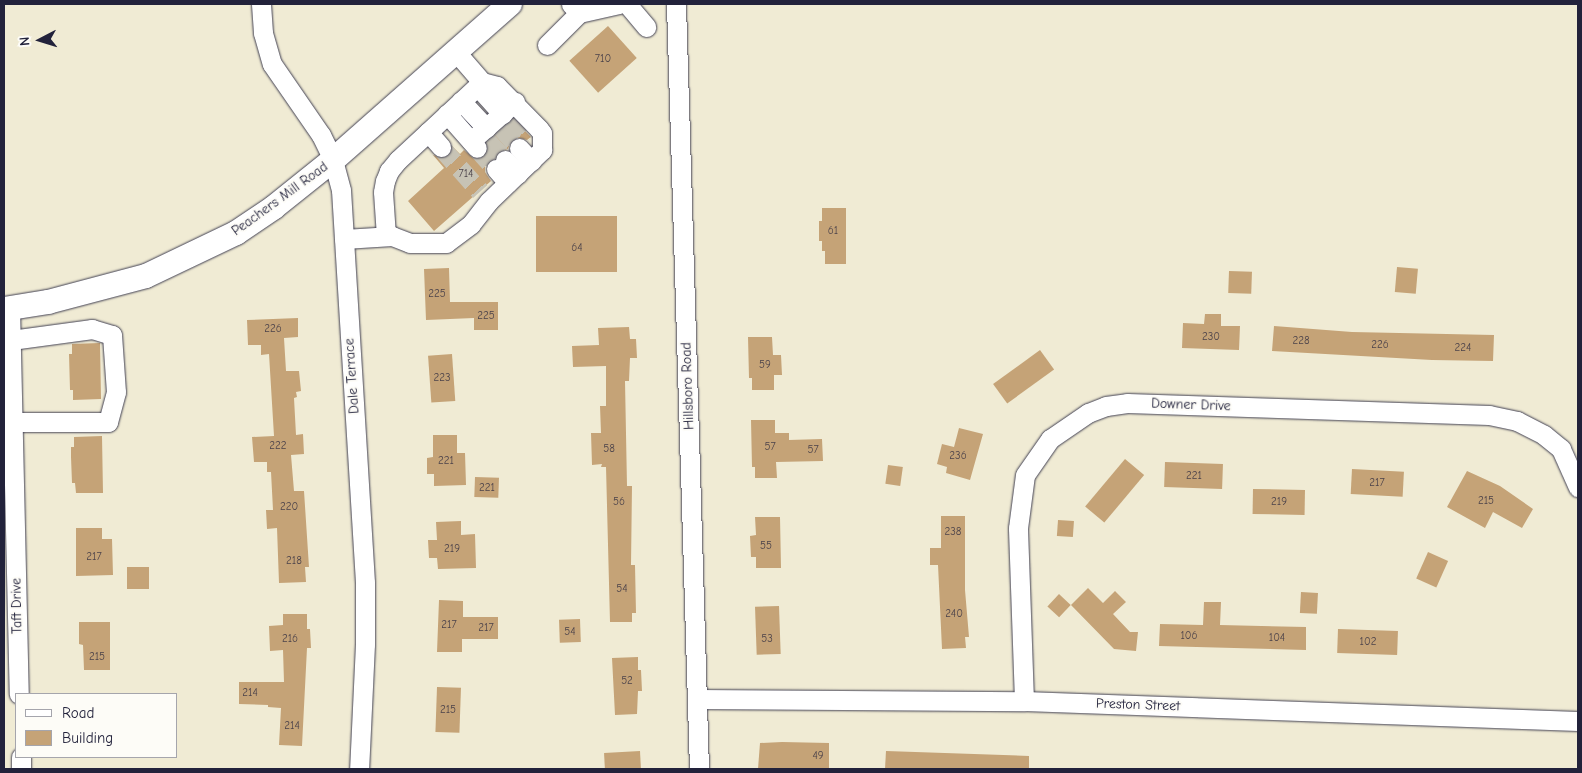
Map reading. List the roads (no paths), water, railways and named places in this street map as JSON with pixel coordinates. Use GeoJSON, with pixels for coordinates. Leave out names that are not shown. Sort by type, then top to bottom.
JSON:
{"type":"FeatureCollection","features":[{"type":"Feature","properties":{"kind":"main road","name":"Peachers Mill Road"},"geometry":{"type":"LineString","coordinates":[[7,309],[48,302],[146,276],[236,233],[333,160],[510,4]]}},
{"type":"Feature","properties":{"kind":"street","name":"Dale Terrace"},"geometry":{"type":"LineString","coordinates":[[261,4],[263,33],[272,64],[320,135],[333,160],[341,190],[365,583],[366,644],[359,769]]}},
{"type":"Feature","properties":{"kind":"street"},"geometry":{"type":"LineString","coordinates":[[547,45],[575,9],[619,4]]}},
{"type":"Feature","properties":{"kind":"street"},"geometry":{"type":"LineString","coordinates":[[627,4],[646,27]]}},
{"type":"Feature","properties":{"kind":"street","name":"Hillsboro Road"},"geometry":{"type":"LineString","coordinates":[[676,4],[699,769]]}},
{"type":"Feature","properties":{"kind":"street"},"geometry":{"type":"LineString","coordinates":[[456,52],[479,84],[494,126]]}},
{"type":"Feature","properties":{"kind":"street"},"geometry":{"type":"LineString","coordinates":[[386,236],[385,181],[398,160],[479,84]]}},
{"type":"Feature","properties":{"kind":"street"},"geometry":{"type":"LineString","coordinates":[[461,101],[494,126]]}},
{"type":"Feature","properties":{"kind":"street"},"geometry":{"type":"LineString","coordinates":[[344,239],[392,236],[410,243],[446,243],[471,224],[484,196],[542,133],[494,126],[447,114]]}},
{"type":"Feature","properties":{"kind":"street"},"geometry":{"type":"LineString","coordinates":[[428,132],[441,147]]}},
{"type":"Feature","properties":{"kind":"street","name":"Taft Drive"},"geometry":{"type":"LineString","coordinates":[[7,309],[11,340],[19,693]]}},
{"type":"Feature","properties":{"kind":"street"},"geometry":{"type":"LineString","coordinates":[[11,340],[92,329],[112,335],[116,392],[108,422],[13,422]]}},
{"type":"Feature","properties":{"kind":"street","name":"Downer Drive"},"geometry":{"type":"LineString","coordinates":[[1024,701],[1018,528],[1025,475],[1050,439],[1088,412],[1106,406],[1127,403],[1489,415],[1517,421],[1544,435],[1561,449],[1578,487]]}},
{"type":"Feature","properties":{"kind":"street","name":"Preston Street"},"geometry":{"type":"LineString","coordinates":[[697,699],[1024,701],[1578,721]]}},
{"type":"Feature","properties":{"kind":"tunnel"},"geometry":{"type":"LineString","coordinates":[[512,117],[530,138]]}},
{"type":"Feature","properties":{"kind":"tunnel"},"geometry":{"type":"LineString","coordinates":[[501,127],[519,148]]}},
{"type":"Feature","properties":{"kind":"tunnel"},"geometry":{"type":"LineString","coordinates":[[487,140],[505,160]]}},
{"type":"Feature","properties":{"kind":"tunnel"},"geometry":{"type":"LineString","coordinates":[[441,147],[480,191]]}},
{"type":"Feature","properties":{"kind":"tunnel"},"geometry":{"type":"LineString","coordinates":[[477,148],[496,169]]}}]}
